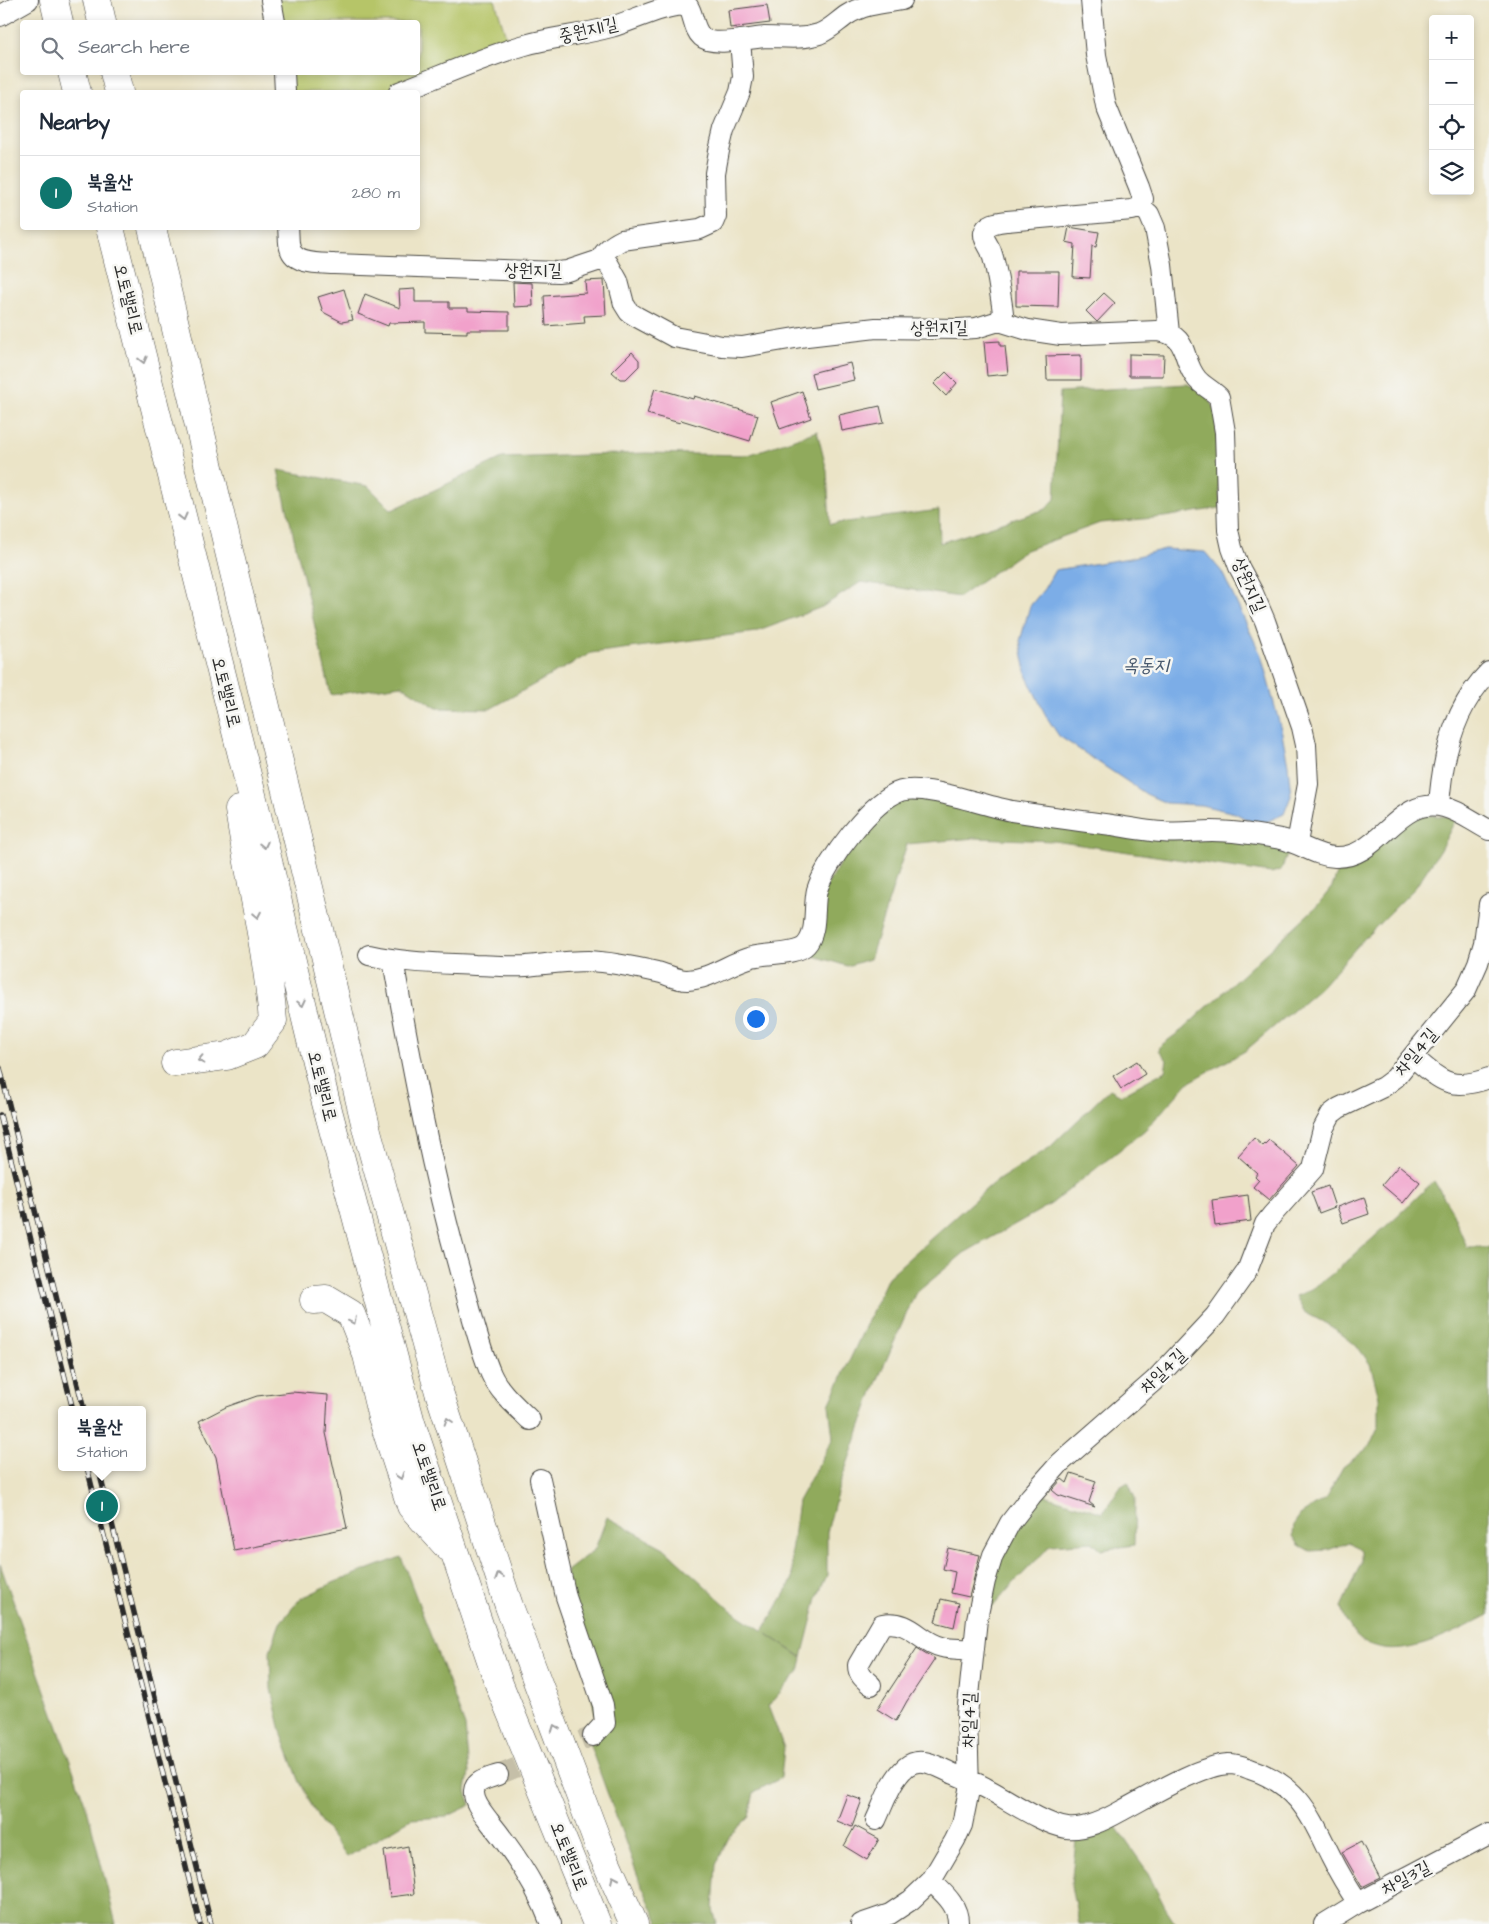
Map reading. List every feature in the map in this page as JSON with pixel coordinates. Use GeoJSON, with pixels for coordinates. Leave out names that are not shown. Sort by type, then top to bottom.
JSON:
{"type":"FeatureCollection","features":[{"type":"Feature","properties":{"kind":"highway"},"geometry":{"type":"LineString","coordinates":[[97,0],[102,20]]}},
{"type":"Feature","properties":{"kind":"highway"},"geometry":{"type":"LineString","coordinates":[[73,75],[76,90]]}},
{"type":"Feature","properties":{"kind":"highway"},"geometry":{"type":"LineString","coordinates":[[115,75],[118,90]]}},
{"type":"Feature","properties":{"kind":"highway","name":"오토밸리로"},"geometry":{"type":"LineString","coordinates":[[111,230],[214,642],[330,1118],[411,1423],[499,1684],[597,1924]]}},
{"type":"Feature","properties":{"kind":"highway","name":"오토밸리로"},"geometry":{"type":"LineString","coordinates":[[152,230],[367,1130],[439,1392],[509,1606],[599,1846],[634,1924]]}},
{"type":"Feature","properties":{"kind":"highway"},"geometry":{"type":"LineString","coordinates":[[175,1064],[227,1056],[255,1045],[273,1021],[270,983],[249,874],[214,642]]}},
{"type":"Feature","properties":{"kind":"highway"},"geometry":{"type":"LineString","coordinates":[[314,1300],[326,1299],[351,1314],[367,1355],[381,1414],[411,1506],[457,1558]]}},
{"type":"Feature","properties":{"kind":"street"},"geometry":{"type":"LineString","coordinates":[[0,16],[28,0]]}},
{"type":"Feature","properties":{"kind":"street"},"geometry":{"type":"LineString","coordinates":[[271,0],[275,20]]}},
{"type":"Feature","properties":{"kind":"street","name":"중원지1길"},"geometry":{"type":"LineString","coordinates":[[405,90],[494,54],[551,38],[613,26],[640,15],[684,5],[688,6],[691,11],[697,30],[703,39],[709,41],[809,36],[821,33],[861,8],[902,0]]}},
{"type":"Feature","properties":{"kind":"street"},"geometry":{"type":"LineString","coordinates":[[1090,0],[1096,55],[1106,106],[1139,187],[1143,199],[1141,207]]}},
{"type":"Feature","properties":{"kind":"street"},"geometry":{"type":"LineString","coordinates":[[600,260],[612,245],[622,240],[700,229],[713,223],[716,216],[716,173],[719,151],[724,130],[740,92],[743,77],[740,40]]}},
{"type":"Feature","properties":{"kind":"street"},"geometry":{"type":"LineString","coordinates":[[284,75],[285,90]]}},
{"type":"Feature","properties":{"kind":"street"},"geometry":{"type":"LineString","coordinates":[[1141,207],[1149,214],[1155,228],[1162,265],[1169,333],[1157,331],[1062,335],[1028,330],[999,321],[1003,313],[1002,305],[991,252],[984,233],[987,228],[994,223],[1007,220],[1132,210],[1141,207]]}},
{"type":"Feature","properties":{"kind":"street","name":"상원지길"},"geometry":{"type":"LineString","coordinates":[[288,230],[290,248],[294,256],[304,261],[334,264],[558,272],[567,271],[600,260],[608,263],[613,270],[618,280],[624,304],[629,312],[674,337],[722,346],[742,347],[807,336],[876,328],[976,328],[999,321]]}},
{"type":"Feature","properties":{"kind":"street","name":"상원지길"},"geometry":{"type":"LineString","coordinates":[[1169,333],[1181,343],[1190,368],[1198,380],[1219,397],[1225,432],[1228,530],[1232,548],[1265,621],[1302,727],[1308,765],[1308,784],[1297,843]]}},
{"type":"Feature","properties":{"kind":"street"},"geometry":{"type":"LineString","coordinates":[[1438,806],[1440,780],[1450,740],[1463,706],[1477,684],[1489,672]]}},
{"type":"Feature","properties":{"kind":"street"},"geometry":{"type":"LineString","coordinates":[[369,955],[419,963],[524,966],[591,961],[635,967],[682,980],[704,978],[751,957],[802,948],[809,943],[817,892],[828,866],[876,806],[900,791],[913,789],[930,791],[1008,810],[1164,833],[1230,832],[1297,843],[1321,855],[1331,857],[1351,855],[1362,850],[1409,811],[1438,806],[1454,811],[1489,830]]}},
{"type":"Feature","properties":{"kind":"street","name":"차일4길"},"geometry":{"type":"LineString","coordinates":[[861,1924],[890,1914],[911,1900],[931,1881],[962,1825],[968,1800],[967,1715],[973,1650],[985,1582],[993,1555],[1010,1523],[1060,1463],[1155,1380],[1221,1309],[1247,1272],[1265,1224],[1313,1168],[1323,1129],[1331,1114],[1339,1108],[1389,1083],[1413,1057],[1455,1005],[1473,976],[1484,943],[1489,904]]}},
{"type":"Feature","properties":{"kind":"street"},"geometry":{"type":"LineString","coordinates":[[393,960],[417,1094],[436,1183],[481,1344],[491,1375],[504,1394],[530,1420]]}},
{"type":"Feature","properties":{"kind":"street"},"geometry":{"type":"LineString","coordinates":[[1413,1057],[1446,1082],[1476,1083],[1489,1078]]}},
{"type":"Feature","properties":{"kind":"street"},"geometry":{"type":"LineString","coordinates":[[540,1479],[568,1605],[603,1705],[605,1723],[593,1736]]}},
{"type":"Feature","properties":{"kind":"street"},"geometry":{"type":"LineString","coordinates":[[871,1685],[862,1678],[858,1671],[858,1665],[882,1624],[896,1623],[905,1626],[943,1648],[973,1650]]}},
{"type":"Feature","properties":{"kind":"street"},"geometry":{"type":"LineString","coordinates":[[876,1820],[897,1777],[911,1764],[918,1762],[930,1763],[983,1786],[1045,1820],[1068,1828],[1080,1827],[1108,1818],[1171,1784],[1215,1766],[1229,1764],[1252,1769],[1284,1787],[1301,1802],[1310,1813],[1345,1883],[1358,1904]]}},
{"type":"Feature","properties":{"kind":"street"},"geometry":{"type":"LineString","coordinates":[[498,1775],[477,1784],[474,1790],[475,1800],[505,1841],[531,1882],[550,1924]]}},
{"type":"Feature","properties":{"kind":"street","name":"차일3길"},"geometry":{"type":"LineString","coordinates":[[1335,1921],[1358,1904],[1489,1834]]}},
{"type":"Feature","properties":{"kind":"street"},"geometry":{"type":"LineString","coordinates":[[931,1881],[955,1908],[958,1913],[958,1924]]}},
{"type":"Feature","properties":{"kind":"green space"},"geometry":{"type":"Polygon","coordinates":[[[276,0],[495,0],[509,46],[394,90],[291,90],[290,75],[420,75],[420,20],[280,20],[276,0]]]}},
{"type":"Feature","properties":{"kind":"green space"},"geometry":{"type":"Polygon","coordinates":[[[1187,384],[1204,392],[1216,412],[1220,508],[1164,517],[1100,523],[1026,550],[959,597],[861,582],[822,607],[756,632],[591,653],[490,709],[437,708],[401,685],[331,695],[278,470],[368,486],[392,510],[502,458],[646,453],[748,455],[817,431],[827,471],[830,524],[939,510],[940,543],[1046,509],[1055,499],[1060,392],[1187,384]]]}},
{"type":"Feature","properties":{"kind":"green space"},"geometry":{"type":"Polygon","coordinates":[[[900,796],[1226,836],[1289,851],[1281,870],[1271,873],[1054,841],[975,838],[907,844],[870,959],[847,966],[811,955],[809,945],[819,899],[854,839],[900,796]]]}},
{"type":"Feature","properties":{"kind":"green space"},"geometry":{"type":"Polygon","coordinates":[[[1412,815],[1457,817],[1440,850],[1415,888],[1363,940],[1320,988],[1245,1051],[1188,1083],[1145,1130],[1051,1204],[964,1253],[915,1294],[875,1386],[838,1490],[827,1532],[827,1575],[817,1598],[802,1657],[767,1634],[802,1658],[799,1671],[768,1706],[784,1748],[781,1778],[754,1792],[749,1817],[730,1835],[716,1865],[713,1909],[717,1924],[659,1924],[639,1879],[589,1743],[600,1737],[566,1571],[595,1549],[607,1517],[664,1548],[731,1610],[763,1631],[793,1579],[791,1552],[798,1501],[833,1438],[829,1405],[888,1277],[992,1184],[1049,1148],[1110,1089],[1121,1095],[1165,1071],[1167,1060],[1159,1050],[1160,1046],[1182,1030],[1316,907],[1332,887],[1338,871],[1412,815]]]}},
{"type":"Feature","properties":{"kind":"green space"},"geometry":{"type":"Polygon","coordinates":[[[1434,1181],[1451,1209],[1467,1247],[1489,1247],[1489,1615],[1449,1635],[1427,1643],[1406,1649],[1385,1649],[1367,1644],[1352,1630],[1341,1607],[1361,1563],[1361,1550],[1350,1542],[1328,1550],[1310,1551],[1299,1545],[1293,1536],[1294,1524],[1300,1515],[1326,1498],[1343,1467],[1369,1447],[1379,1425],[1379,1397],[1370,1364],[1357,1346],[1331,1326],[1304,1312],[1296,1296],[1312,1289],[1332,1274],[1434,1181]]]}},
{"type":"Feature","properties":{"kind":"green space"},"geometry":{"type":"Polygon","coordinates":[[[1128,1482],[1135,1498],[1134,1545],[1101,1550],[1092,1542],[1051,1545],[982,1619],[1004,1546],[1044,1495],[1103,1513],[1120,1487],[1128,1482]]]}},
{"type":"Feature","properties":{"kind":"green space"},"geometry":{"type":"Polygon","coordinates":[[[401,1557],[465,1726],[469,1773],[466,1791],[471,1805],[446,1817],[411,1819],[347,1857],[318,1818],[299,1780],[282,1735],[271,1689],[270,1651],[280,1623],[300,1599],[335,1582],[401,1557]]]}},
{"type":"Feature","properties":{"kind":"green space"},"geometry":{"type":"Polygon","coordinates":[[[0,1564],[88,1812],[116,1924],[0,1924],[0,1564]]]}},
{"type":"Feature","properties":{"kind":"green space"},"geometry":{"type":"Polygon","coordinates":[[[1112,1821],[1145,1868],[1176,1924],[1079,1924],[1071,1886],[1077,1831],[1112,1821]]]}},
{"type":"Feature","properties":{"kind":"water","name":"옥동지"},"geometry":{"type":"Polygon","coordinates":[[[1165,549],[1205,552],[1222,572],[1261,655],[1282,733],[1291,796],[1284,814],[1266,822],[1250,821],[1235,813],[1201,805],[1166,803],[1146,794],[1059,736],[1046,716],[1027,677],[1020,641],[1030,606],[1044,589],[1055,570],[1130,558],[1165,549]]]}},
{"type":"Feature","properties":{"kind":"building"},"geometry":{"type":"Polygon","coordinates":[[[767,5],[770,23],[730,28],[728,10],[767,5]]]}},
{"type":"Feature","properties":{"kind":"building"},"geometry":{"type":"Polygon","coordinates":[[[1069,227],[1099,232],[1096,247],[1092,246],[1090,278],[1073,277],[1075,244],[1066,242],[1069,227]]]}},
{"type":"Feature","properties":{"kind":"building"},"geometry":{"type":"Polygon","coordinates":[[[1016,271],[1059,271],[1058,307],[1016,306],[1016,271]]]}},
{"type":"Feature","properties":{"kind":"building"},"geometry":{"type":"Polygon","coordinates":[[[604,280],[606,315],[584,316],[585,323],[546,326],[544,296],[586,293],[585,281],[604,280]]]}},
{"type":"Feature","properties":{"kind":"building"},"geometry":{"type":"Polygon","coordinates":[[[513,282],[532,283],[533,306],[514,307],[513,282]]]}},
{"type":"Feature","properties":{"kind":"building"},"geometry":{"type":"Polygon","coordinates":[[[344,289],[353,320],[342,322],[323,312],[318,297],[344,289]]]}},
{"type":"Feature","properties":{"kind":"building"},"geometry":{"type":"Polygon","coordinates":[[[415,289],[415,302],[449,302],[449,308],[468,308],[468,311],[509,312],[509,330],[467,330],[467,333],[425,332],[425,322],[389,323],[388,326],[358,314],[365,294],[400,308],[399,290],[415,289]]]}},
{"type":"Feature","properties":{"kind":"building"},"geometry":{"type":"Polygon","coordinates":[[[1104,293],[1115,303],[1097,322],[1086,311],[1104,293]]]}},
{"type":"Feature","properties":{"kind":"building"},"geometry":{"type":"Polygon","coordinates":[[[1000,341],[1000,346],[1005,346],[1008,374],[987,376],[984,342],[1000,341]]]}},
{"type":"Feature","properties":{"kind":"building"},"geometry":{"type":"Polygon","coordinates":[[[632,352],[639,360],[639,366],[626,379],[620,379],[612,372],[632,352]]]}},
{"type":"Feature","properties":{"kind":"building"},"geometry":{"type":"Polygon","coordinates":[[[1129,354],[1164,355],[1163,376],[1129,376],[1129,354]]]}},
{"type":"Feature","properties":{"kind":"building"},"geometry":{"type":"Polygon","coordinates":[[[1081,355],[1081,380],[1047,380],[1046,356],[1081,355]]]}},
{"type":"Feature","properties":{"kind":"building"},"geometry":{"type":"Polygon","coordinates":[[[850,363],[854,380],[815,389],[811,373],[850,363]]]}},
{"type":"Feature","properties":{"kind":"building"},"geometry":{"type":"Polygon","coordinates":[[[946,372],[957,383],[946,396],[934,384],[946,372]]]}},
{"type":"Feature","properties":{"kind":"building"},"geometry":{"type":"Polygon","coordinates":[[[655,388],[693,399],[694,396],[758,415],[750,441],[681,420],[680,423],[647,414],[655,388]]]}},
{"type":"Feature","properties":{"kind":"building"},"geometry":{"type":"Polygon","coordinates":[[[802,391],[811,418],[780,429],[771,402],[802,391]]]}},
{"type":"Feature","properties":{"kind":"building"},"geometry":{"type":"Polygon","coordinates":[[[880,406],[884,423],[842,431],[839,415],[880,406]]]}},
{"type":"Feature","properties":{"kind":"building"},"geometry":{"type":"Polygon","coordinates":[[[1137,1061],[1145,1074],[1121,1089],[1113,1076],[1137,1061]]]}},
{"type":"Feature","properties":{"kind":"building"},"geometry":{"type":"Polygon","coordinates":[[[1254,1138],[1263,1146],[1269,1140],[1299,1166],[1269,1200],[1253,1187],[1259,1180],[1255,1176],[1257,1173],[1238,1156],[1254,1138]]]}},
{"type":"Feature","properties":{"kind":"building"},"geometry":{"type":"Polygon","coordinates":[[[1399,1165],[1420,1182],[1403,1203],[1382,1185],[1399,1165]]]}},
{"type":"Feature","properties":{"kind":"building"},"geometry":{"type":"Polygon","coordinates":[[[1328,1186],[1335,1207],[1319,1213],[1311,1192],[1328,1186]]]}},
{"type":"Feature","properties":{"kind":"building"},"geometry":{"type":"Polygon","coordinates":[[[1248,1195],[1251,1221],[1215,1226],[1212,1200],[1248,1195]]]}},
{"type":"Feature","properties":{"kind":"building"},"geometry":{"type":"Polygon","coordinates":[[[1364,1197],[1369,1214],[1343,1223],[1337,1207],[1364,1197]]]}},
{"type":"Feature","properties":{"kind":"building"},"geometry":{"type":"Polygon","coordinates":[[[292,1392],[328,1395],[326,1433],[347,1528],[234,1551],[216,1457],[199,1421],[226,1407],[257,1396],[292,1392]]]}},
{"type":"Feature","properties":{"kind":"building"},"geometry":{"type":"Polygon","coordinates":[[[1071,1473],[1096,1481],[1089,1502],[1095,1507],[1058,1495],[1052,1490],[1062,1479],[1067,1483],[1071,1473]]]}},
{"type":"Feature","properties":{"kind":"building"},"geometry":{"type":"Polygon","coordinates":[[[948,1548],[980,1555],[969,1597],[951,1593],[955,1572],[943,1569],[948,1548]]]}},
{"type":"Feature","properties":{"kind":"building"},"geometry":{"type":"Polygon","coordinates":[[[941,1599],[959,1603],[954,1627],[935,1622],[941,1599]]]}},
{"type":"Feature","properties":{"kind":"building"},"geometry":{"type":"Polygon","coordinates":[[[917,1648],[935,1659],[896,1721],[877,1709],[917,1648]]]}},
{"type":"Feature","properties":{"kind":"building"},"geometry":{"type":"Polygon","coordinates":[[[847,1795],[862,1800],[852,1827],[837,1821],[847,1795]]]}},
{"type":"Feature","properties":{"kind":"building"},"geometry":{"type":"Polygon","coordinates":[[[855,1826],[879,1839],[867,1860],[844,1846],[855,1826]]]}},
{"type":"Feature","properties":{"kind":"building"},"geometry":{"type":"Polygon","coordinates":[[[1361,1842],[1380,1878],[1362,1887],[1342,1852],[1361,1842]]]}},
{"type":"Feature","properties":{"kind":"building"},"geometry":{"type":"Polygon","coordinates":[[[408,1846],[414,1894],[390,1897],[384,1851],[408,1846]]]}},
{"type":"Feature","properties":{"kind":"tunnel"},"geometry":{"type":"LineString","coordinates":[[498,1775],[593,1736]]}},
{"type":"Feature","properties":{"kind":"railway"},"geometry":{"type":"LineString","coordinates":[[0,1068],[83,1406]]}},
{"type":"Feature","properties":{"kind":"railway"},"geometry":{"type":"LineString","coordinates":[[0,1115],[72,1406]]}},
{"type":"Feature","properties":{"kind":"railway"},"geometry":{"type":"LineString","coordinates":[[88,1471],[200,1924]]}},
{"type":"Feature","properties":{"kind":"railway"},"geometry":{"type":"LineString","coordinates":[[99,1471],[211,1924]]}},
{"type":"Feature","properties":{"kind":"place","name":"북울산"},"geometry":{"type":"Point","coordinates":[102,1506]}}]}
